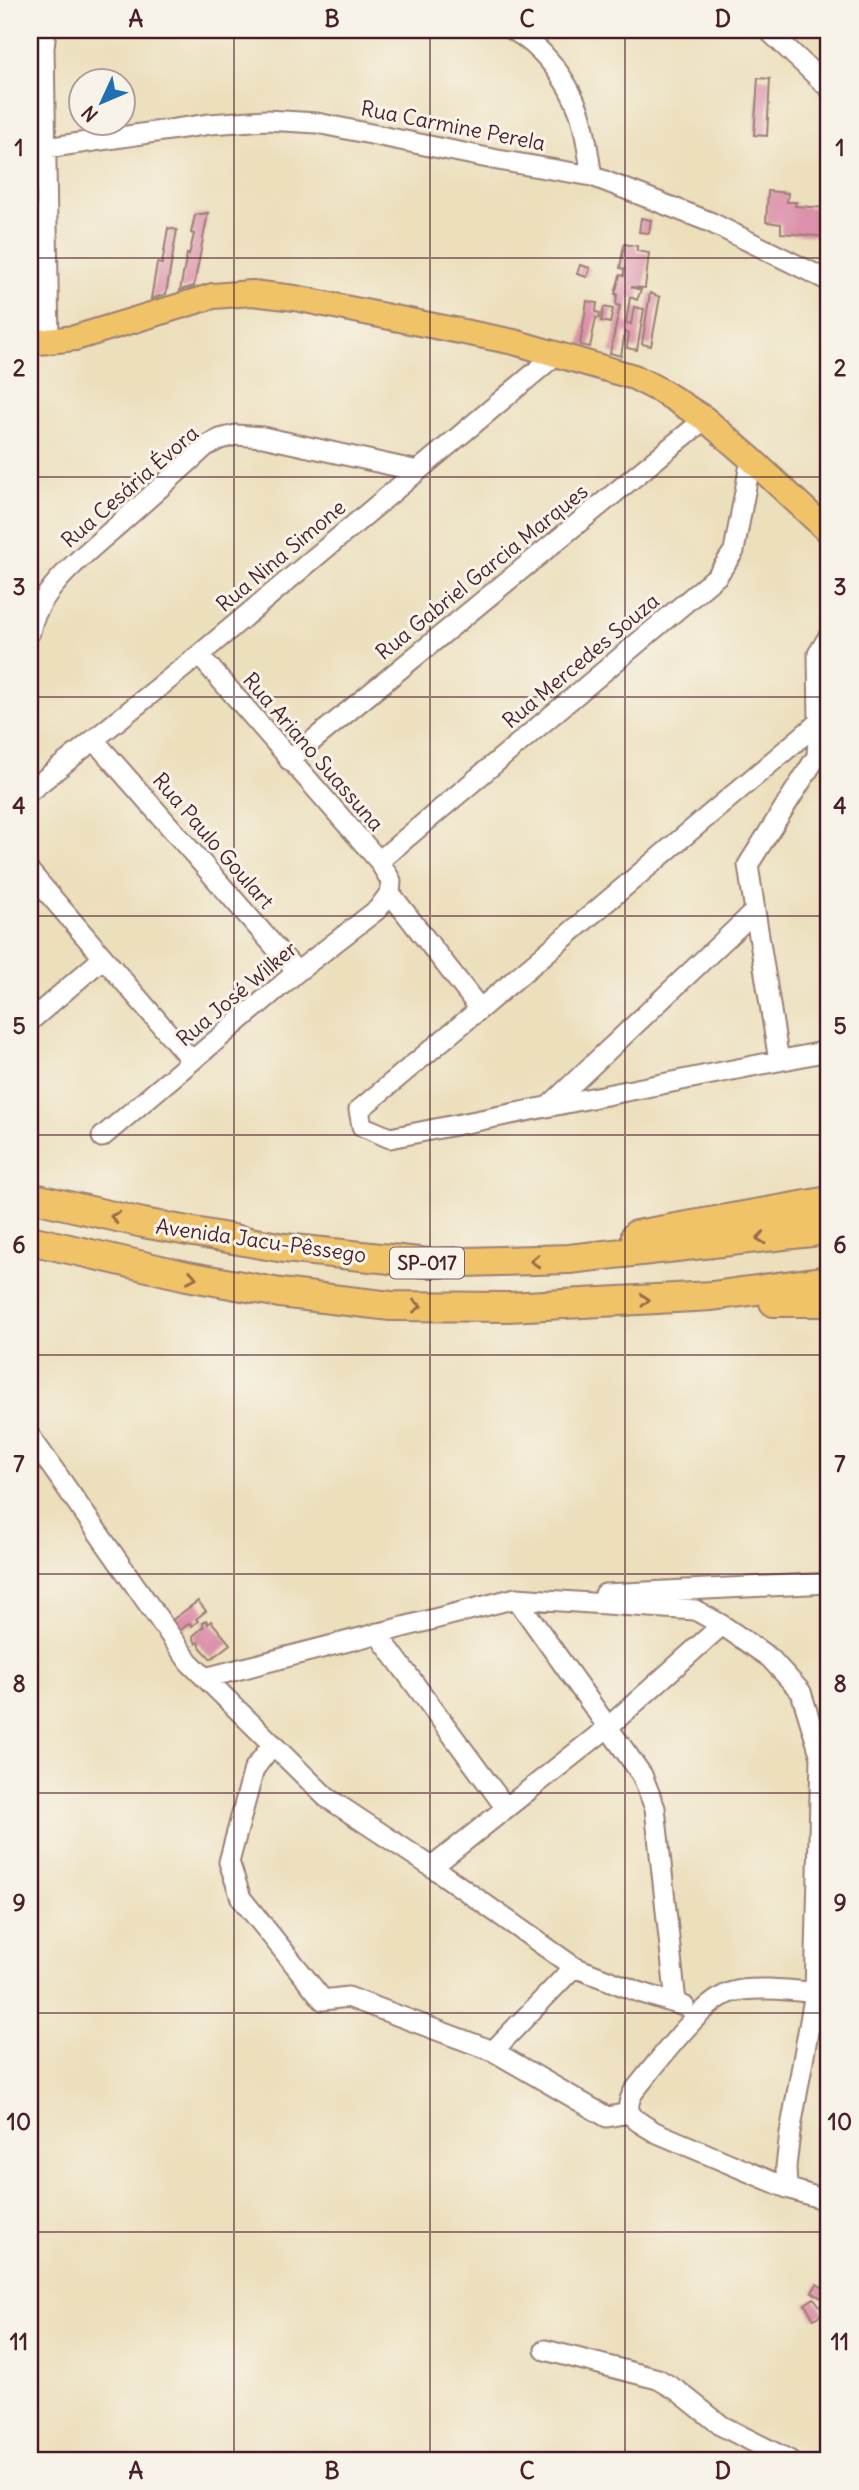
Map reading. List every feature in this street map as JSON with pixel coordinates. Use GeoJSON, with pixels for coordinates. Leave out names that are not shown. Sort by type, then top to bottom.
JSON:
{"type":"FeatureCollection","features":[{"type":"Feature","properties":{"kind":"highway","name":"Avenida Jacu-Pêssego"},"geometry":{"type":"LineString","coordinates":[[30,1197],[142,1223],[284,1248],[429,1263],[569,1259],[829,1230]]}},
{"type":"Feature","properties":{"kind":"highway"},"geometry":{"type":"LineString","coordinates":[[569,1259],[615,1240],[829,1200]]}},
{"type":"Feature","properties":{"kind":"highway","name":"Avenida Jacu-Pêssego"},"geometry":{"type":"LineString","coordinates":[[30,1240],[200,1279],[280,1293],[391,1306],[508,1307],[712,1296],[829,1280]]}},
{"type":"Feature","properties":{"kind":"highway"},"geometry":{"type":"LineString","coordinates":[[712,1296],[791,1303],[829,1302]]}},
{"type":"Feature","properties":{"kind":"main road"},"geometry":{"type":"LineString","coordinates":[[39,342],[75,338],[213,296],[252,293],[307,300],[558,353],[634,377],[705,419],[829,532]]}},
{"type":"Feature","properties":{"kind":"street"},"geometry":{"type":"LineString","coordinates":[[513,30],[543,54],[565,82],[579,112],[592,176]]}},
{"type":"Feature","properties":{"kind":"street"},"geometry":{"type":"LineString","coordinates":[[768,30],[829,88]]}},
{"type":"Feature","properties":{"kind":"street"},"geometry":{"type":"LineString","coordinates":[[39,342],[46,148],[40,41]]}},
{"type":"Feature","properties":{"kind":"street","name":"Rua Carmine Perela"},"geometry":{"type":"LineString","coordinates":[[46,148],[210,124],[266,120],[317,123],[592,176],[710,222],[829,281]]}},
{"type":"Feature","properties":{"kind":"street","name":"Rua Nina Simone"},"geometry":{"type":"LineString","coordinates":[[30,791],[199,655],[558,353]]}},
{"type":"Feature","properties":{"kind":"street","name":"Rua Gabriel Garcia Marques"},"geometry":{"type":"LineString","coordinates":[[289,760],[705,419]]}},
{"type":"Feature","properties":{"kind":"street","name":"Rua Cesária Évora"},"geometry":{"type":"LineString","coordinates":[[30,632],[39,606],[54,586],[206,446],[220,439],[236,435],[263,438],[418,471]]}},
{"type":"Feature","properties":{"kind":"street","name":"Rua Mercedes Souza"},"geometry":{"type":"LineString","coordinates":[[379,861],[717,576],[734,551],[751,459]]}},
{"type":"Feature","properties":{"kind":"street"},"geometry":{"type":"LineString","coordinates":[[779,1061],[748,865],[817,756],[818,654],[829,636]]}},
{"type":"Feature","properties":{"kind":"street","name":"Rua Ariano Suassuna"},"geometry":{"type":"LineString","coordinates":[[199,655],[379,861],[391,887],[481,1009]]}},
{"type":"Feature","properties":{"kind":"street"},"geometry":{"type":"LineString","coordinates":[[819,722],[359,1110],[362,1126],[390,1139],[829,1049]]}},
{"type":"Feature","properties":{"kind":"street","name":"Rua Paulo Goulart"},"geometry":{"type":"LineString","coordinates":[[94,740],[297,972]]}},
{"type":"Feature","properties":{"kind":"street"},"geometry":{"type":"LineString","coordinates":[[30,872],[192,1061]]}},
{"type":"Feature","properties":{"kind":"street","name":"Rua José Wilker"},"geometry":{"type":"LineString","coordinates":[[102,1137],[297,972],[378,909],[391,887]]}},
{"type":"Feature","properties":{"kind":"street"},"geometry":{"type":"LineString","coordinates":[[548,1107],[755,911]]}},
{"type":"Feature","properties":{"kind":"street"},"geometry":{"type":"LineString","coordinates":[[30,1021],[103,958]]}},
{"type":"Feature","properties":{"kind":"street"},"geometry":{"type":"LineString","coordinates":[[30,1436],[189,1662],[326,1797],[432,1867],[574,1968],[639,1993],[702,2011]]}},
{"type":"Feature","properties":{"kind":"street"},"geometry":{"type":"LineString","coordinates":[[205,1678],[516,1598],[829,1583]]}},
{"type":"Feature","properties":{"kind":"street"},"geometry":{"type":"LineString","coordinates":[[516,1598],[695,1611],[722,1625],[770,1658],[801,1692],[825,1757],[822,1993],[790,2133],[787,2188]]}},
{"type":"Feature","properties":{"kind":"street"},"geometry":{"type":"LineString","coordinates":[[516,1598],[642,1775],[655,1808],[676,2003]]}},
{"type":"Feature","properties":{"kind":"street"},"geometry":{"type":"LineString","coordinates":[[432,1867],[607,1728],[722,1625]]}},
{"type":"Feature","properties":{"kind":"street"},"geometry":{"type":"LineString","coordinates":[[377,1633],[506,1808]]}},
{"type":"Feature","properties":{"kind":"street"},"geometry":{"type":"LineString","coordinates":[[273,1744],[254,1769],[229,1862],[241,1898],[323,2000],[348,1997],[494,2051],[607,2116],[629,2113]]}},
{"type":"Feature","properties":{"kind":"street"},"geometry":{"type":"LineString","coordinates":[[494,2051],[574,1968]]}},
{"type":"Feature","properties":{"kind":"street"},"geometry":{"type":"LineString","coordinates":[[822,1993],[743,1990],[717,1998],[702,2011],[634,2091],[627,2105],[629,2113],[636,2120],[655,2132],[787,2188],[829,2201]]}},
{"type":"Feature","properties":{"kind":"street"},"geometry":{"type":"LineString","coordinates":[[545,2350],[658,2379],[678,2391],[722,2426],[789,2460]]}},
{"type":"Feature","properties":{"kind":"building"},"geometry":{"type":"Polygon","coordinates":[[[758,78],[770,79],[767,136],[754,135],[758,78]]]}},
{"type":"Feature","properties":{"kind":"building"},"geometry":{"type":"Polygon","coordinates":[[[768,191],[788,193],[787,202],[796,202],[795,206],[829,208],[829,237],[781,233],[781,224],[766,222],[768,191]]]}},
{"type":"Feature","properties":{"kind":"building"},"geometry":{"type":"Polygon","coordinates":[[[208,213],[194,286],[180,290],[194,234],[191,233],[195,215],[208,213]]]}},
{"type":"Feature","properties":{"kind":"building"},"geometry":{"type":"Polygon","coordinates":[[[641,218],[651,220],[649,233],[639,232],[641,218]]]}},
{"type":"Feature","properties":{"kind":"building"},"geometry":{"type":"Polygon","coordinates":[[[168,228],[177,230],[166,294],[151,299],[157,263],[162,264],[168,228]]]}},
{"type":"Feature","properties":{"kind":"building"},"geometry":{"type":"Polygon","coordinates":[[[624,244],[637,246],[637,251],[649,253],[645,288],[631,287],[641,290],[637,300],[630,297],[626,323],[631,324],[634,307],[644,309],[637,350],[627,348],[629,333],[625,332],[621,356],[610,353],[620,306],[616,305],[615,294],[620,275],[624,276],[624,269],[620,268],[624,244]]]}},
{"type":"Feature","properties":{"kind":"building"},"geometry":{"type":"Polygon","coordinates":[[[580,265],[590,268],[587,277],[577,274],[580,265]]]}},
{"type":"Feature","properties":{"kind":"building"},"geometry":{"type":"Polygon","coordinates":[[[650,293],[660,297],[651,346],[642,344],[650,293]]]}},
{"type":"Feature","properties":{"kind":"building"},"geometry":{"type":"Polygon","coordinates":[[[587,301],[597,303],[596,312],[600,313],[599,318],[596,318],[590,347],[580,345],[587,301]]]}},
{"type":"Feature","properties":{"kind":"building"},"geometry":{"type":"Polygon","coordinates":[[[604,307],[613,309],[610,323],[601,321],[604,307]]]}},
{"type":"Feature","properties":{"kind":"building"},"geometry":{"type":"Polygon","coordinates":[[[198,1601],[206,1611],[192,1626],[190,1623],[178,1632],[171,1621],[198,1601]]]}},
{"type":"Feature","properties":{"kind":"building"},"geometry":{"type":"Polygon","coordinates":[[[206,1620],[208,1624],[211,1621],[230,1644],[211,1659],[198,1642],[196,1644],[193,1636],[204,1626],[202,1623],[206,1620]]]}},
{"type":"Feature","properties":{"kind":"building"},"geometry":{"type":"Polygon","coordinates":[[[817,2284],[828,2291],[823,2299],[812,2292],[817,2284]]]}},
{"type":"Feature","properties":{"kind":"building"},"geometry":{"type":"Polygon","coordinates":[[[814,2298],[824,2312],[814,2319],[805,2304],[814,2298]]]}}]}
